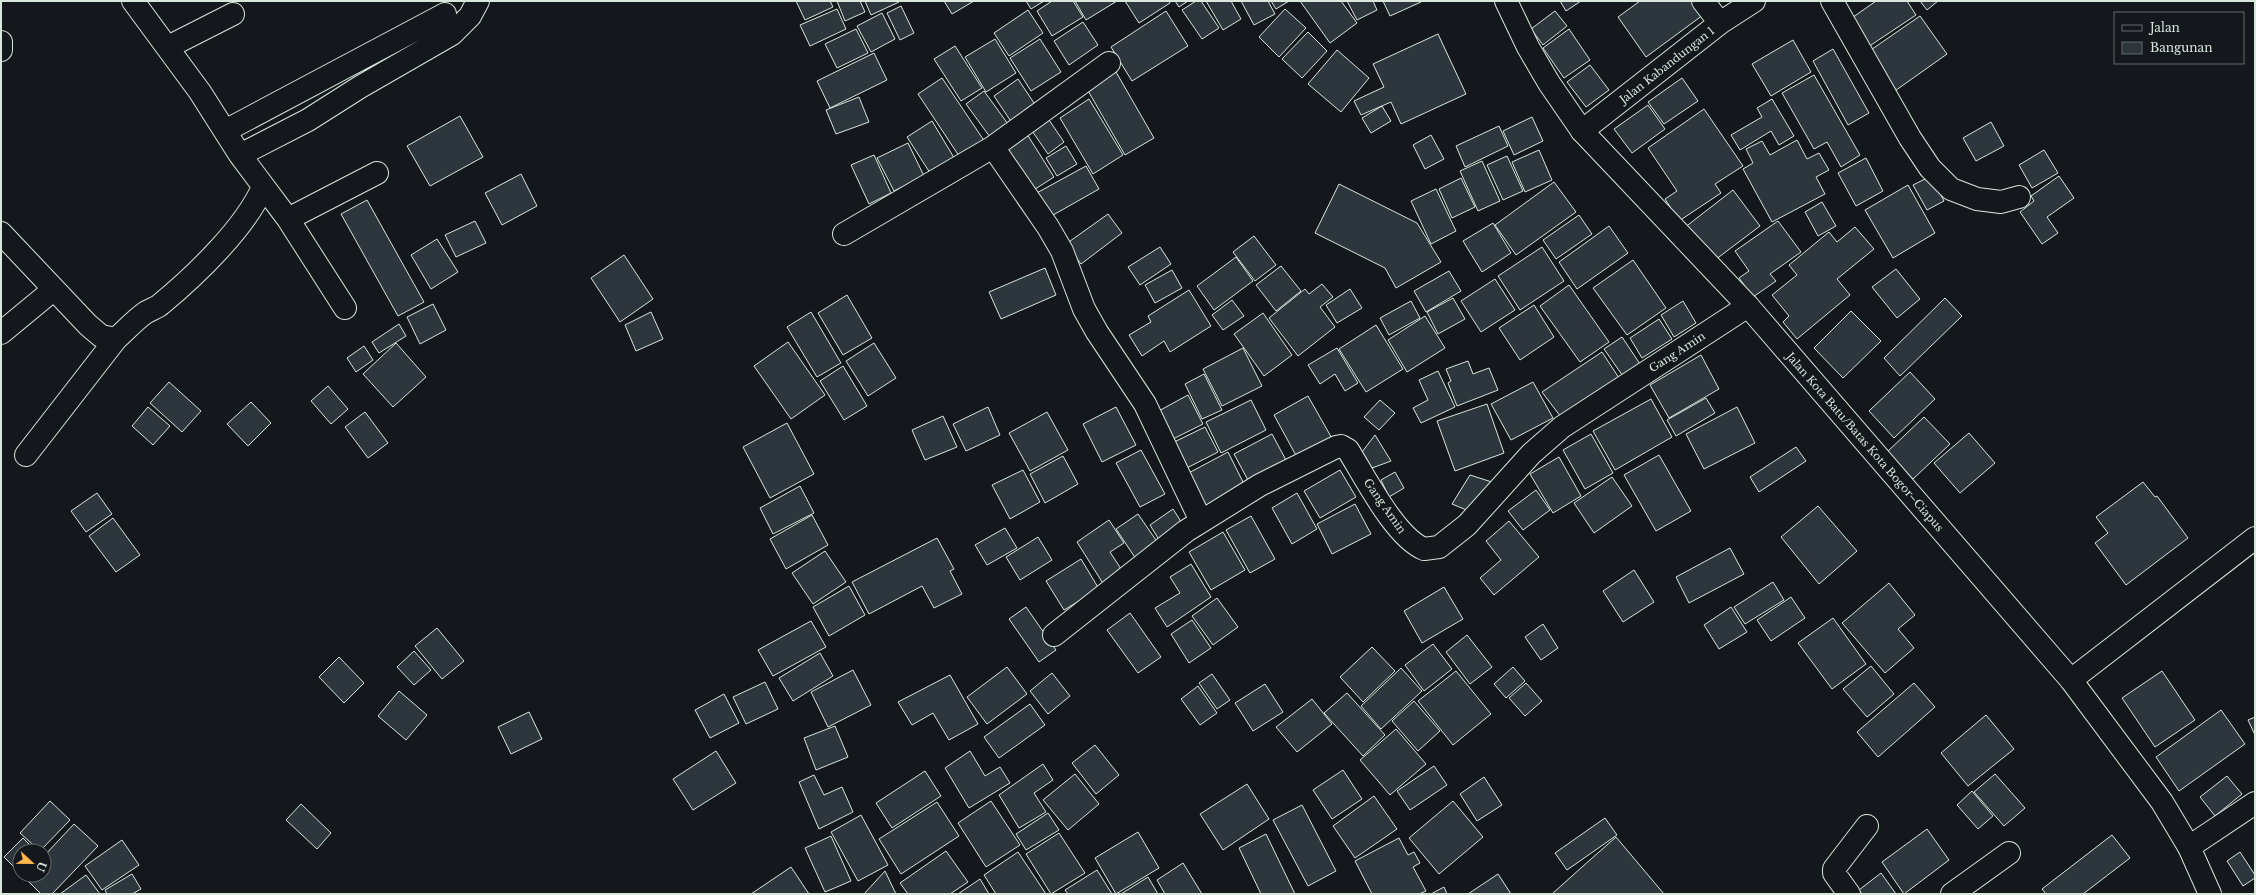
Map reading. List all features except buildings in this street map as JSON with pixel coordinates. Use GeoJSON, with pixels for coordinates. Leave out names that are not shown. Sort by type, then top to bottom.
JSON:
{"type":"FeatureCollection","features":[{"type":"Feature","properties":{"kind":"street"},"geometry":{"type":"LineString","coordinates":[[133,1],[168,46],[240,155],[288,219],[345,308]]}},
{"type":"Feature","properties":{"kind":"street"},"geometry":{"type":"LineString","coordinates":[[240,155],[308,120],[360,87],[452,34],[470,16],[478,1]]}},
{"type":"Feature","properties":{"kind":"street","name":"Jalan Kota Batu/Batas Kota Bogor–Ciapus"},"geometry":{"type":"LineString","coordinates":[[1506,1],[1528,47],[1549,83],[1582,131],[1748,306],[2070,680],[2141,773],[2189,847],[2210,894]]}},
{"type":"Feature","properties":{"kind":"street"},"geometry":{"type":"LineString","coordinates":[[1704,1],[1720,23]]}},
{"type":"Feature","properties":{"kind":"street","name":"Jalan Kabandungan 1"},"geometry":{"type":"LineString","coordinates":[[1582,131],[1720,23],[1754,1]]}},
{"type":"Feature","properties":{"kind":"street"},"geometry":{"type":"LineString","coordinates":[[1832,1],[1910,138],[1930,168],[1951,188],[1977,199],[2001,202],[2019,197]]}},
{"type":"Feature","properties":{"kind":"street"},"geometry":{"type":"LineString","coordinates":[[168,46],[233,14]]}},
{"type":"Feature","properties":{"kind":"street"},"geometry":{"type":"LineString","coordinates":[[225,131],[445,14]]}},
{"type":"Feature","properties":{"kind":"street"},"geometry":{"type":"LineString","coordinates":[[1,42],[1,50]]}},
{"type":"Feature","properties":{"kind":"street"},"geometry":{"type":"LineString","coordinates":[[844,234],[993,147],[1109,63]]}},
{"type":"Feature","properties":{"kind":"street"},"geometry":{"type":"LineString","coordinates":[[993,147],[1055,239],[1084,309],[1101,339],[1145,404],[1201,521]]}},
{"type":"Feature","properties":{"kind":"street"},"geometry":{"type":"LineString","coordinates":[[288,219],[377,173]]}},
{"type":"Feature","properties":{"kind":"street"},"geometry":{"type":"LineString","coordinates":[[26,455],[116,339],[145,313],[159,305],[183,285],[241,225],[256,201],[263,186]]}},
{"type":"Feature","properties":{"kind":"street"},"geometry":{"type":"LineString","coordinates":[[1,233],[53,290],[101,336],[116,339]]}},
{"type":"Feature","properties":{"kind":"street"},"geometry":{"type":"LineString","coordinates":[[1,333],[53,290]]}},
{"type":"Feature","properties":{"kind":"street","name":"Gang Amin"},"geometry":{"type":"LineString","coordinates":[[1054,635],[1201,521],[1260,485],[1341,446],[1348,450],[1395,524],[1406,536],[1424,549],[1439,547],[1467,525],[1531,454],[1552,435],[1748,306]]}},
{"type":"Feature","properties":{"kind":"street"},"geometry":{"type":"LineString","coordinates":[[2070,680],[2255,538]]}},
{"type":"Feature","properties":{"kind":"street"},"geometry":{"type":"LineString","coordinates":[[2189,847],[2255,803]]}},
{"type":"Feature","properties":{"kind":"street"},"geometry":{"type":"LineString","coordinates":[[1849,894],[1834,873],[1834,869],[1867,826]]}},
{"type":"Feature","properties":{"kind":"street"},"geometry":{"type":"LineString","coordinates":[[1952,894],[2009,853]]}}]}
